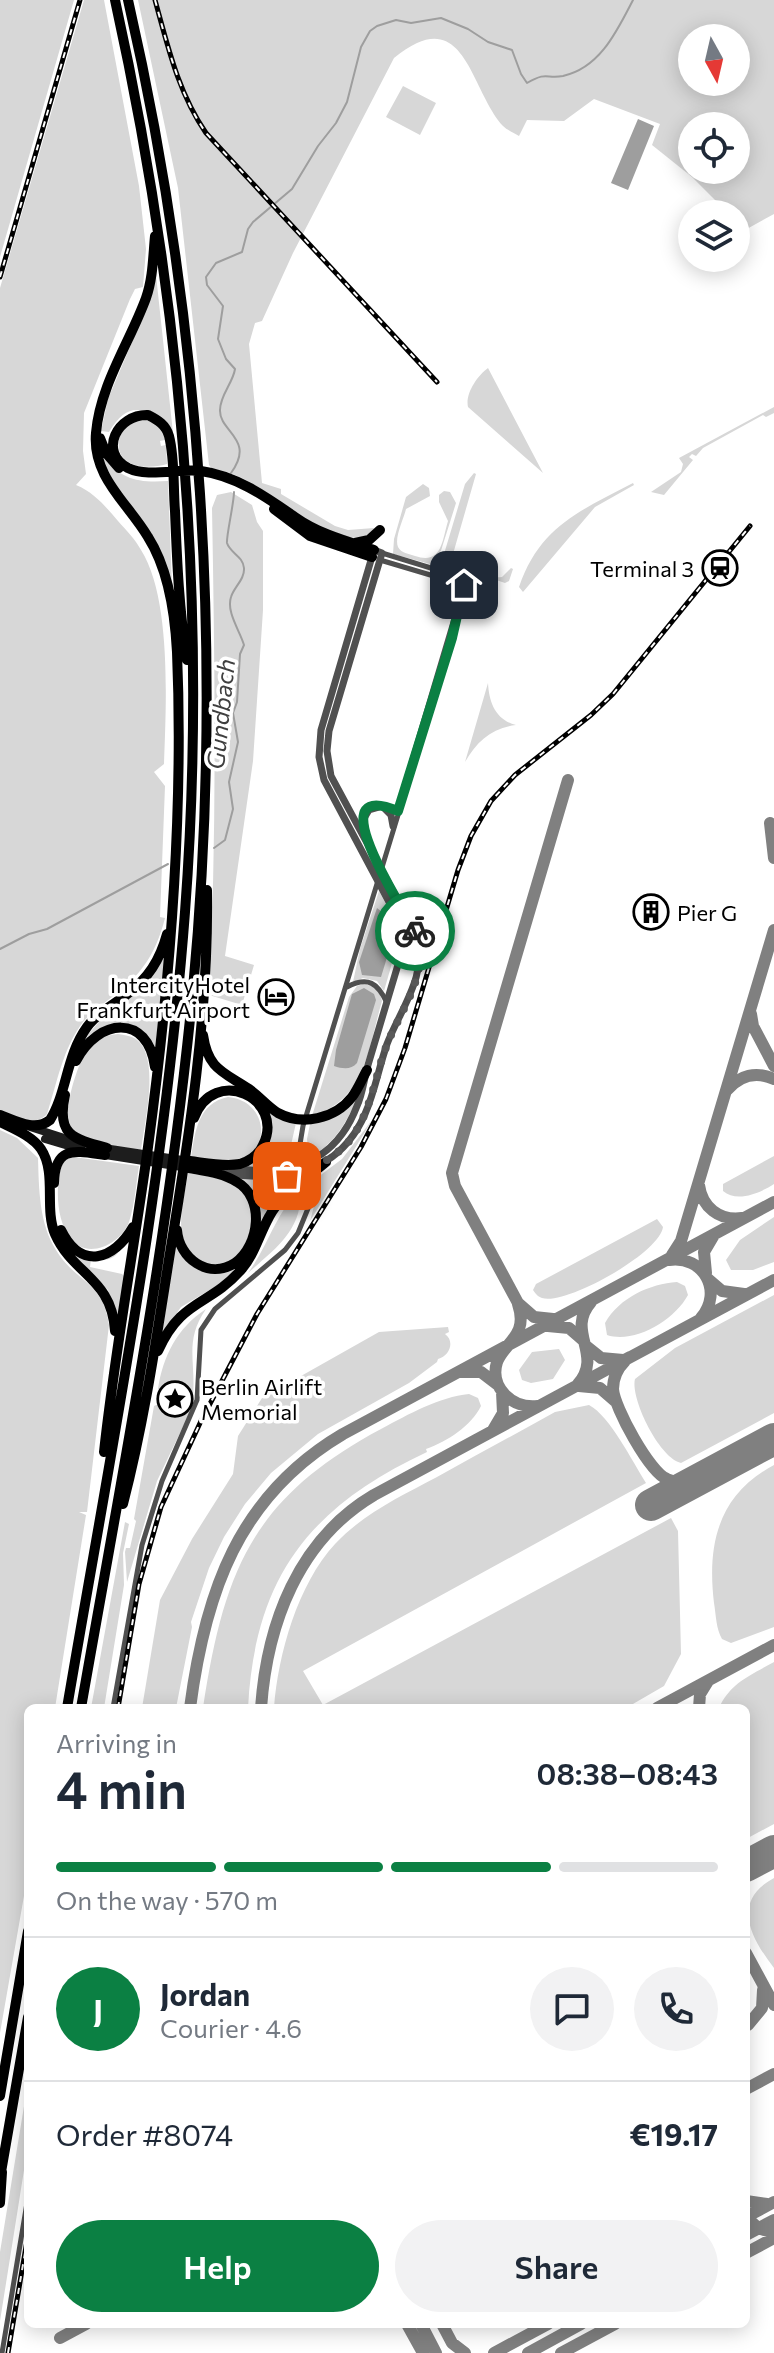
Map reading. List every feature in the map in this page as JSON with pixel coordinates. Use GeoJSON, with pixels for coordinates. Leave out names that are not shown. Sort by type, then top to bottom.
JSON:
{"type":"FeatureCollection","features":[{"type":"Feature","properties":{"kind":"highway"},"geometry":{"type":"LineString","coordinates":[[68,1704],[148,1230],[173,1035],[189,844],[191,590],[180,404],[157,218],[115,0]]}},
{"type":"Feature","properties":{"kind":"highway"},"geometry":{"type":"LineString","coordinates":[[82,1704],[175,1148],[193,985],[203,844],[206,724],[204,574],[193,403],[171,223],[146,76],[128,0]]}},
{"type":"Feature","properties":{"kind":"highway"},"geometry":{"type":"LineString","coordinates":[[157,218],[150,284],[102,403],[96,444],[101,468],[156,552],[167,584],[176,628]]}},
{"type":"Feature","properties":{"kind":"highway"},"geometry":{"type":"LineString","coordinates":[[164,473],[139,471],[121,462],[115,452],[114,439],[122,423],[148,415],[160,422],[167,432],[178,589],[192,694]]}},
{"type":"Feature","properties":{"kind":"highway"},"geometry":{"type":"LineString","coordinates":[[98,420],[103,447],[119,468],[134,475],[191,470],[218,475],[320,532],[377,555]]}},
{"type":"Feature","properties":{"kind":"highway"},"geometry":{"type":"LineString","coordinates":[[262,498],[313,538],[377,555]]}},
{"type":"Feature","properties":{"kind":"highway"},"geometry":{"type":"LineString","coordinates":[[349,543],[366,541],[380,530]]}},
{"type":"Feature","properties":{"kind":"highway"},"geometry":{"type":"LineString","coordinates":[[113,1378],[138,1218],[169,966],[178,772],[178,589]]}},
{"type":"Feature","properties":{"kind":"highway"},"geometry":{"type":"LineString","coordinates":[[188,1161],[201,1013],[207,894],[203,844]]}},
{"type":"Feature","properties":{"kind":"highway"},"geometry":{"type":"LineString","coordinates":[[0,1118],[34,1126],[50,1120],[72,1054],[81,1037],[97,1016],[150,974],[163,948],[172,909]]}},
{"type":"Feature","properties":{"kind":"highway"},"geometry":{"type":"LineString","coordinates":[[201,1013],[205,1049],[214,1065],[275,1111],[297,1119],[325,1116],[346,1104],[367,1070]]}},
{"type":"Feature","properties":{"kind":"highway"},"geometry":{"type":"LineString","coordinates":[[106,1152],[76,1138],[66,1130],[63,1121],[64,1099],[72,1072],[87,1042],[109,1029],[137,1033],[151,1051],[155,1088]]}},
{"type":"Feature","properties":{"kind":"highway"},"geometry":{"type":"LineString","coordinates":[[109,1548],[125,1496],[150,1376],[196,1113],[210,1096],[233,1090],[249,1096],[261,1108],[267,1122],[266,1137],[254,1157],[233,1165],[188,1161]]}},
{"type":"Feature","properties":{"kind":"highway"},"geometry":{"type":"LineString","coordinates":[[0,1118],[42,1151],[47,1165],[55,1233],[66,1252],[101,1287],[109,1302],[115,1330],[101,1514]]}},
{"type":"Feature","properties":{"kind":"highway"},"geometry":{"type":"LineString","coordinates":[[106,1152],[69,1152],[58,1160],[55,1203],[63,1234],[79,1251],[105,1255],[120,1247],[138,1218]]}},
{"type":"Feature","properties":{"kind":"highway"},"geometry":{"type":"LineString","coordinates":[[178,1208],[178,1242],[186,1256],[196,1264],[212,1269],[229,1266],[240,1258],[250,1243],[256,1211],[247,1190],[226,1176],[188,1161]]}},
{"type":"Feature","properties":{"kind":"highway"},"geometry":{"type":"LineString","coordinates":[[150,1376],[169,1329],[187,1309],[225,1285],[242,1270],[269,1216],[297,1175],[326,1162]]}},
{"type":"Feature","properties":{"kind":"highway"},"geometry":{"type":"LineString","coordinates":[[0,2096],[24,1955]]}},
{"type":"Feature","properties":{"kind":"highway"},"geometry":{"type":"LineString","coordinates":[[0,2178],[24,2040]]}},
{"type":"Feature","properties":{"kind":"highway"},"geometry":{"type":"LineString","coordinates":[[0,2203],[4,2158]]}},
{"type":"Feature","properties":{"kind":"main road"},"geometry":{"type":"LineString","coordinates":[[0,1118],[106,1152],[188,1161]]}},
{"type":"Feature","properties":{"kind":"street"},"geometry":{"type":"LineString","coordinates":[[114,1704],[142,1545],[162,1481],[197,1400],[201,1330],[213,1311],[285,1250],[303,1225],[309,1201],[300,1151],[301,1136],[452,638],[464,585],[377,555]]}},
{"type":"Feature","properties":{"kind":"street"},"geometry":{"type":"LineString","coordinates":[[326,1162],[351,1138],[365,1113],[388,1043],[414,986],[420,965],[416,934],[331,776],[327,745],[377,555]]}},
{"type":"Feature","properties":{"kind":"street"},"geometry":{"type":"LineString","coordinates":[[311,1168],[350,1121],[360,1098],[400,958],[401,935],[397,917],[324,780],[319,748],[323,723],[377,555]]}},
{"type":"Feature","properties":{"kind":"street"},"geometry":{"type":"LineString","coordinates":[[367,842],[363,818],[369,810],[379,806],[398,811]]}},
{"type":"Feature","properties":{"kind":"street"},"geometry":{"type":"LineString","coordinates":[[379,806],[390,813],[393,826]]}},
{"type":"Feature","properties":{"kind":"street"},"geometry":{"type":"LineString","coordinates":[[346,988],[361,981],[370,981],[381,990],[387,1003]]}},
{"type":"Feature","properties":{"kind":"street"},"geometry":{"type":"LineString","coordinates":[[188,1161],[261,1178],[297,1175]]}},
{"type":"Feature","properties":{"kind":"street"},"geometry":{"type":"LineString","coordinates":[[2,2353],[24,2221]]}},
{"type":"Feature","properties":{"kind":"shaded area"},"geometry":{"type":"Polygon","coordinates":[[[0,0],[74,0],[0,257],[0,0]]]}},
{"type":"Feature","properties":{"kind":"shaded area"},"geometry":{"type":"Polygon","coordinates":[[[84,0],[104,0],[139,186],[146,249],[143,287],[135,289],[130,299],[84,413],[86,474],[76,485],[99,500],[136,542],[151,571],[158,596],[165,654],[166,713],[164,764],[154,772],[165,786],[160,917],[165,918],[154,949],[143,967],[87,1017],[76,1032],[61,1066],[47,1114],[31,1121],[0,1111],[0,288],[84,0]]]}},
{"type":"Feature","properties":{"kind":"shaded area"},"geometry":{"type":"Polygon","coordinates":[[[138,0],[774,0],[774,214],[750,227],[750,200],[715,200],[699,184],[750,184],[750,112],[678,112],[678,166],[652,145],[660,124],[594,99],[564,121],[527,120],[519,136],[503,126],[491,110],[472,72],[451,44],[436,39],[418,43],[394,58],[293,253],[262,321],[255,323],[249,344],[262,483],[281,489],[281,494],[335,526],[348,530],[374,528],[370,536],[349,537],[329,532],[252,484],[212,469],[209,465],[178,188],[138,0]]]}},
{"type":"Feature","properties":{"kind":"shaded area"},"geometry":{"type":"Polygon","coordinates":[[[403,86],[436,103],[420,135],[386,117],[403,86]]]}},
{"type":"Feature","properties":{"kind":"shaded area"},"geometry":{"type":"Polygon","coordinates":[[[638,119],[654,126],[628,190],[611,183],[638,119]]]}},
{"type":"Feature","properties":{"kind":"shaded area"},"geometry":{"type":"Polygon","coordinates":[[[156,275],[173,433],[141,410],[125,413],[109,432],[101,431],[108,399],[148,304],[156,275]]]}},
{"type":"Feature","properties":{"kind":"shaded area"},"geometry":{"type":"Polygon","coordinates":[[[488,368],[543,473],[468,407],[473,386],[488,368]]]}},
{"type":"Feature","properties":{"kind":"shaded area"},"geometry":{"type":"Polygon","coordinates":[[[774,407],[774,413],[766,417],[763,415],[703,448],[696,456],[692,454],[689,457],[693,460],[664,495],[651,492],[681,472],[683,464],[679,458],[774,407]]]}},
{"type":"Feature","properties":{"kind":"shaded area"},"geometry":{"type":"Polygon","coordinates":[[[142,419],[162,432],[165,440],[160,441],[161,446],[166,445],[167,464],[134,465],[121,454],[120,436],[126,424],[142,419]]]}},
{"type":"Feature","properties":{"kind":"shaded area"},"geometry":{"type":"Polygon","coordinates":[[[103,456],[131,478],[168,481],[172,586],[106,472],[103,456]]]}},
{"type":"Feature","properties":{"kind":"shaded area"},"geometry":{"type":"Polygon","coordinates":[[[474,473],[451,561],[462,568],[454,571],[438,567],[465,484],[474,473]]]}},
{"type":"Feature","properties":{"kind":"shaded area"},"geometry":{"type":"Polygon","coordinates":[[[633,483],[595,507],[523,592],[519,587],[528,566],[550,535],[579,512],[633,483]]]}},
{"type":"Feature","properties":{"kind":"shaded area"},"geometry":{"type":"Polygon","coordinates":[[[423,484],[429,488],[430,496],[406,509],[397,539],[398,547],[403,552],[424,558],[436,554],[448,521],[439,495],[444,491],[450,492],[456,503],[439,557],[430,564],[393,554],[406,497],[423,484]]]}},
{"type":"Feature","properties":{"kind":"shaded area"},"geometry":{"type":"Polygon","coordinates":[[[231,492],[252,505],[263,531],[263,610],[253,761],[225,956],[254,965],[242,1005],[209,995],[214,813],[212,508],[217,495],[231,492]]]}},
{"type":"Feature","properties":{"kind":"shaded area"},"geometry":{"type":"Polygon","coordinates":[[[513,569],[509,581],[505,583],[483,576],[502,577],[513,569]]]}},
{"type":"Feature","properties":{"kind":"shaded area"},"geometry":{"type":"Polygon","coordinates":[[[488,683],[495,710],[503,719],[516,725],[486,737],[465,762],[488,683]]]}},
{"type":"Feature","properties":{"kind":"shaded area"},"geometry":{"type":"Polygon","coordinates":[[[379,891],[392,919],[396,940],[384,991],[377,981],[363,978],[353,982],[379,891]]]}},
{"type":"Feature","properties":{"kind":"shaded area"},"geometry":{"type":"Polygon","coordinates":[[[377,908],[388,922],[390,931],[389,950],[381,977],[362,975],[359,962],[377,908]]]}},
{"type":"Feature","properties":{"kind":"shaded area"},"geometry":{"type":"Polygon","coordinates":[[[168,942],[155,1049],[116,1024],[105,1026],[85,1038],[104,1016],[134,994],[168,942]]]}},
{"type":"Feature","properties":{"kind":"shaded area"},"geometry":{"type":"Polygon","coordinates":[[[363,984],[376,989],[382,1001],[362,1070],[344,1098],[312,1116],[349,997],[357,986],[363,984]]]}},
{"type":"Feature","properties":{"kind":"shaded area"},"geometry":{"type":"Polygon","coordinates":[[[364,988],[374,994],[376,1000],[357,1063],[347,1068],[334,1066],[352,994],[364,988]]]}},
{"type":"Feature","properties":{"kind":"shaded area"},"geometry":{"type":"Polygon","coordinates":[[[118,1034],[136,1039],[144,1048],[148,1060],[149,1092],[141,1151],[83,1137],[70,1128],[68,1121],[72,1086],[86,1052],[99,1039],[118,1034]]]}},
{"type":"Feature","properties":{"kind":"shaded area"},"geometry":{"type":"Polygon","coordinates":[[[228,1097],[252,1108],[259,1119],[259,1141],[253,1151],[243,1159],[229,1162],[191,1158],[204,1112],[218,1100],[228,1097]]]}},
{"type":"Feature","properties":{"kind":"shaded area"},"geometry":{"type":"Polygon","coordinates":[[[357,1098],[338,1132],[326,1146],[309,1158],[307,1139],[310,1124],[335,1117],[357,1098]]]}},
{"type":"Feature","properties":{"kind":"shaded area"},"geometry":{"type":"Polygon","coordinates":[[[269,1112],[296,1123],[291,1145],[294,1164],[270,1169],[242,1166],[263,1149],[269,1139],[269,1112]]]}},
{"type":"Feature","properties":{"kind":"shaded area"},"geometry":{"type":"Polygon","coordinates":[[[372,1120],[310,1221],[316,1199],[314,1180],[342,1159],[372,1120]]]}},
{"type":"Feature","properties":{"kind":"shaded area"},"geometry":{"type":"Polygon","coordinates":[[[0,1130],[17,1138],[38,1158],[41,1206],[50,1240],[64,1261],[101,1299],[109,1325],[87,1512],[79,1512],[86,1515],[56,1704],[24,1704],[24,1896],[0,2033],[0,1130]]]}},
{"type":"Feature","properties":{"kind":"shaded area"},"geometry":{"type":"Polygon","coordinates":[[[774,1156],[774,1184],[742,1196],[723,1191],[723,1184],[774,1156]]]}},
{"type":"Feature","properties":{"kind":"shaded area"},"geometry":{"type":"Polygon","coordinates":[[[74,1157],[139,1166],[129,1222],[119,1237],[103,1247],[94,1249],[77,1245],[61,1220],[59,1178],[64,1159],[74,1157]]]}},
{"type":"Feature","properties":{"kind":"shaded area"},"geometry":{"type":"Polygon","coordinates":[[[188,1173],[226,1181],[237,1187],[249,1203],[250,1233],[240,1252],[230,1261],[209,1265],[186,1247],[181,1216],[188,1173]]]}},
{"type":"Feature","properties":{"kind":"shaded area"},"geometry":{"type":"Polygon","coordinates":[[[237,1177],[267,1181],[297,1178],[274,1201],[239,1267],[218,1285],[181,1307],[162,1334],[176,1240],[190,1264],[234,1266],[258,1221],[237,1177]]]}},
{"type":"Feature","properties":{"kind":"shaded area"},"geometry":{"type":"Polygon","coordinates":[[[300,1189],[297,1216],[286,1237],[248,1273],[285,1208],[300,1189]]]}},
{"type":"Feature","properties":{"kind":"shaded area"},"geometry":{"type":"Polygon","coordinates":[[[774,1217],[774,1262],[753,1270],[731,1270],[726,1260],[740,1240],[774,1217]]]}},
{"type":"Feature","properties":{"kind":"shaded area"},"geometry":{"type":"Polygon","coordinates":[[[657,1219],[663,1227],[658,1238],[610,1275],[590,1286],[554,1298],[542,1298],[533,1290],[536,1284],[657,1219]]]}},
{"type":"Feature","properties":{"kind":"shaded area"},"geometry":{"type":"Polygon","coordinates":[[[59,1232],[82,1256],[121,1248],[108,1259],[91,1259],[90,1267],[125,1277],[118,1322],[108,1290],[73,1256],[59,1232]]]}},
{"type":"Feature","properties":{"kind":"shaded area"},"geometry":{"type":"Polygon","coordinates":[[[677,1282],[685,1286],[688,1295],[682,1305],[663,1321],[629,1336],[607,1335],[605,1323],[627,1299],[646,1289],[677,1282]]]}},
{"type":"Feature","properties":{"kind":"shaded area"},"geometry":{"type":"Polygon","coordinates":[[[774,1295],[774,1413],[681,1463],[673,1459],[648,1426],[637,1399],[635,1379],[675,1348],[774,1295]]]}},
{"type":"Feature","properties":{"kind":"shaded area"},"geometry":{"type":"Polygon","coordinates":[[[206,1309],[193,1341],[193,1396],[187,1397],[185,1406],[190,1412],[157,1481],[127,1582],[125,1552],[126,1548],[130,1548],[136,1521],[154,1406],[163,1402],[166,1394],[158,1389],[164,1365],[179,1334],[206,1309]]]}},
{"type":"Feature","properties":{"kind":"shaded area"},"geometry":{"type":"Polygon","coordinates":[[[448,1327],[449,1332],[445,1334],[450,1344],[446,1355],[409,1383],[318,1434],[271,1473],[245,1504],[209,1568],[191,1622],[177,1704],[143,1704],[160,1600],[192,1539],[233,1474],[238,1436],[262,1398],[379,1332],[448,1327]]]}},
{"type":"Feature","properties":{"kind":"shaded area"},"geometry":{"type":"Polygon","coordinates":[[[559,1349],[565,1360],[553,1379],[531,1383],[522,1380],[519,1370],[532,1352],[559,1349]]]}},
{"type":"Feature","properties":{"kind":"shaded area"},"geometry":{"type":"Polygon","coordinates":[[[469,1394],[478,1398],[481,1406],[465,1426],[450,1437],[351,1497],[321,1522],[296,1551],[277,1583],[262,1620],[248,1704],[204,1704],[211,1660],[235,1578],[252,1543],[274,1511],[302,1482],[337,1455],[424,1407],[469,1394]]]}},
{"type":"Feature","properties":{"kind":"shaded area"},"geometry":{"type":"Polygon","coordinates":[[[589,1405],[597,1411],[613,1429],[646,1483],[303,1671],[322,1704],[274,1704],[285,1643],[300,1599],[335,1544],[370,1515],[396,1499],[555,1412],[589,1405]]]}},
{"type":"Feature","properties":{"kind":"shaded area"},"geometry":{"type":"Polygon","coordinates":[[[774,1465],[774,1627],[731,1643],[722,1639],[716,1622],[712,1581],[715,1541],[720,1523],[740,1491],[774,1465]]]}},
{"type":"Feature","properties":{"kind":"shaded area"},"geometry":{"type":"Polygon","coordinates":[[[671,1518],[678,1531],[681,1654],[664,1686],[633,1704],[325,1704],[671,1518]]]}},
{"type":"Feature","properties":{"kind":"shaded area"},"geometry":{"type":"Polygon","coordinates":[[[125,1522],[129,1524],[123,1553],[124,1585],[105,1704],[92,1704],[125,1522]]]}},
{"type":"Feature","properties":{"kind":"shaded area"},"geometry":{"type":"Polygon","coordinates":[[[774,1662],[774,1824],[750,1837],[750,1704],[721,1704],[729,1692],[774,1662]]]}},
{"type":"Feature","properties":{"kind":"shaded area"},"geometry":{"type":"Polygon","coordinates":[[[774,1878],[774,1968],[758,1944],[750,1924],[752,1897],[774,1878]]]}},
{"type":"Feature","properties":{"kind":"shaded area"},"geometry":{"type":"Polygon","coordinates":[[[24,2106],[24,2170],[0,2321],[0,2252],[24,2106]]]}},
{"type":"Feature","properties":{"kind":"waterway","name":"Gundbach"},"geometry":{"type":"LineString","coordinates":[[231,473],[240,452],[221,418],[220,410],[235,369],[226,359],[218,339],[223,306],[207,285],[206,277],[216,263],[242,252],[253,222],[292,189],[347,102],[361,47],[370,31],[396,20],[411,23],[441,18],[468,29],[488,42],[512,50],[527,83],[543,76],[563,76],[587,65],[606,47],[633,0]]}},
{"type":"Feature","properties":{"kind":"waterway","name":"Gundbach"},"geometry":{"type":"LineString","coordinates":[[214,848],[225,840],[233,809],[229,782],[238,742],[233,713],[237,702],[240,654],[244,645],[230,603],[244,568],[227,543],[234,492]]}},
{"type":"Feature","properties":{"kind":"waterway"},"geometry":{"type":"LineString","coordinates":[[0,949],[29,934],[47,929],[168,864]]}},
{"type":"Feature","properties":{"kind":"taxiway"},"geometry":{"type":"LineString","coordinates":[[553,1319],[534,1317],[518,1303],[455,1186],[452,1173],[568,780]]}},
{"type":"Feature","properties":{"kind":"taxiway"},"geometry":{"type":"LineString","coordinates":[[770,823],[774,858]]}},
{"type":"Feature","properties":{"kind":"taxiway"},"geometry":{"type":"LineString","coordinates":[[672,1255],[681,1241],[774,930]]}},
{"type":"Feature","properties":{"kind":"taxiway"},"geometry":{"type":"LineString","coordinates":[[751,1014],[753,1026],[774,1066]]}},
{"type":"Feature","properties":{"kind":"taxiway"},"geometry":{"type":"LineString","coordinates":[[727,1090],[749,1076],[761,1075],[774,1079]]}},
{"type":"Feature","properties":{"kind":"taxiway"},"geometry":{"type":"LineString","coordinates":[[699,1185],[704,1200],[713,1211],[726,1217],[742,1218]]}},
{"type":"Feature","properties":{"kind":"taxiway"},"geometry":{"type":"LineString","coordinates":[[191,1704],[205,1625],[233,1551],[252,1518],[277,1487],[307,1459],[343,1434],[774,1202]]}},
{"type":"Feature","properties":{"kind":"taxiway"},"geometry":{"type":"LineString","coordinates":[[706,1273],[704,1252],[714,1235]]}},
{"type":"Feature","properties":{"kind":"taxiway"},"geometry":{"type":"LineString","coordinates":[[669,1260],[692,1263],[706,1277],[710,1297],[708,1308],[701,1318]]}},
{"type":"Feature","properties":{"kind":"taxiway"},"geometry":{"type":"LineString","coordinates":[[708,1279],[722,1291],[744,1294]]}},
{"type":"Feature","properties":{"kind":"taxiway"},"geometry":{"type":"LineString","coordinates":[[625,1360],[774,1280]]}},
{"type":"Feature","properties":{"kind":"taxiway"},"geometry":{"type":"LineString","coordinates":[[578,1384],[587,1363],[582,1323],[591,1302]]}},
{"type":"Feature","properties":{"kind":"taxiway"},"geometry":{"type":"LineString","coordinates":[[518,1304],[520,1326],[502,1353],[495,1371],[505,1395],[520,1404],[538,1406]]}},
{"type":"Feature","properties":{"kind":"taxiway"},"geometry":{"type":"LineString","coordinates":[[548,1326],[569,1328],[584,1341]]}},
{"type":"Feature","properties":{"kind":"taxiway"},"geometry":{"type":"LineString","coordinates":[[586,1346],[601,1358],[623,1360]]}},
{"type":"Feature","properties":{"kind":"taxiway"},"geometry":{"type":"LineString","coordinates":[[261,1704],[270,1646],[279,1616],[306,1560],[325,1535],[374,1495],[630,1357]]}},
{"type":"Feature","properties":{"kind":"taxiway"},"geometry":{"type":"LineString","coordinates":[[625,1361],[616,1374],[613,1389],[619,1410],[643,1453],[667,1479],[680,1482],[703,1477]]}},
{"type":"Feature","properties":{"kind":"taxiway"},"geometry":{"type":"LineString","coordinates":[[461,1372],[481,1372],[498,1385]]}},
{"type":"Feature","properties":{"kind":"taxiway"},"geometry":{"type":"LineString","coordinates":[[579,1386],[600,1388],[615,1401]]}},
{"type":"Feature","properties":{"kind":"taxiway"},"geometry":{"type":"LineString","coordinates":[[493,1430],[503,1413],[502,1392]]}},
{"type":"Feature","properties":{"kind":"taxiway"},"geometry":{"type":"LineString","coordinates":[[664,1704],[774,1645]]}},
{"type":"Feature","properties":{"kind":"taxiway"},"geometry":{"type":"LineString","coordinates":[[699,1704],[700,1694],[708,1681]]}},
{"type":"Feature","properties":{"kind":"taxiway"},"geometry":{"type":"LineString","coordinates":[[750,1863],[758,1860]]}},
{"type":"Feature","properties":{"kind":"taxiway"},"geometry":{"type":"LineString","coordinates":[[750,1960],[774,2005]]}},
{"type":"Feature","properties":{"kind":"taxiway"},"geometry":{"type":"LineString","coordinates":[[750,2023],[762,2008],[763,1990]]}},
{"type":"Feature","properties":{"kind":"taxiway"},"geometry":{"type":"LineString","coordinates":[[750,2087],[774,2074]]}},
{"type":"Feature","properties":{"kind":"taxiway"},"geometry":{"type":"LineString","coordinates":[[750,2202],[767,2204]]}},
{"type":"Feature","properties":{"kind":"taxiway"},"geometry":{"type":"LineString","coordinates":[[750,2215],[774,2202]]}},
{"type":"Feature","properties":{"kind":"taxiway"},"geometry":{"type":"LineString","coordinates":[[750,2233],[774,2220]]}},
{"type":"Feature","properties":{"kind":"taxiway"},"geometry":{"type":"LineString","coordinates":[[750,2221],[758,2228],[774,2233]]}},
{"type":"Feature","properties":{"kind":"taxiway"},"geometry":{"type":"LineString","coordinates":[[750,2251],[774,2238]]}},
{"type":"Feature","properties":{"kind":"taxiway"},"geometry":{"type":"LineString","coordinates":[[60,2338],[79,2328]]}},
{"type":"Feature","properties":{"kind":"taxiway"},"geometry":{"type":"LineString","coordinates":[[409,2328],[423,2353]]}},
{"type":"Feature","properties":{"kind":"taxiway"},"geometry":{"type":"LineString","coordinates":[[423,2328],[436,2353]]}},
{"type":"Feature","properties":{"kind":"taxiway"},"geometry":{"type":"LineString","coordinates":[[444,2328],[452,2343],[465,2353]]}},
{"type":"Feature","properties":{"kind":"taxiway"},"geometry":{"type":"LineString","coordinates":[[494,2353],[541,2328]]}},
{"type":"Feature","properties":{"kind":"taxiway"},"geometry":{"type":"LineString","coordinates":[[528,2353],[574,2328]]}},
{"type":"Feature","properties":{"kind":"taxiway"},"geometry":{"type":"LineString","coordinates":[[561,2353],[608,2328]]}},
{"type":"Feature","properties":{"kind":"runway"},"geometry":{"type":"LineString","coordinates":[[651,1505],[774,1439]]}},
{"type":"Feature","properties":{"kind":"runway"},"geometry":{"type":"LineString","coordinates":[[750,1864],[774,1851]]}},
{"type":"Feature","properties":{"kind":"railway"},"geometry":{"type":"LineString","coordinates":[[0,277],[80,0]]}},
{"type":"Feature","properties":{"kind":"railway"},"geometry":{"type":"LineString","coordinates":[[155,0],[181,85],[206,133],[437,382]]}},
{"type":"Feature","properties":{"kind":"railway"},"geometry":{"type":"LineString","coordinates":[[119,1704],[139,1584],[161,1507],[201,1421],[257,1314],[361,1147],[386,1099],[471,836],[491,801],[515,775],[613,694],[750,526]]}},
{"type":"Feature","properties":{"kind":"railway"},"geometry":{"type":"LineString","coordinates":[[8,2353],[24,2259]]}},
{"type":"Feature","properties":{"kind":"way so far"},"geometry":{"type":"LineString","coordinates":[[287,1176],[326,1162],[359,1126],[400,1012],[418,976],[420,951],[415,931]]}},
{"type":"Feature","properties":{"kind":"place","name":"Terminal 3"},"geometry":{"type":"Point","coordinates":[720,568]}},
{"type":"Feature","properties":{"kind":"place","name":"Pier G"},"geometry":{"type":"Point","coordinates":[651,912]}},
{"type":"Feature","properties":{"kind":"place","name":"IntercityHotel Frankfurt Airport"},"geometry":{"type":"Point","coordinates":[276,997]}},
{"type":"Feature","properties":{"kind":"place","name":"Berlin Airlift Memorial"},"geometry":{"type":"Point","coordinates":[175,1399]}},
{"type":"Feature","properties":{"kind":"route"},"geometry":{"type":"LineString","coordinates":[[415,931],[367,842],[363,820],[365,813],[373,807],[386,806],[398,811],[452,638],[464,585]]}}]}
